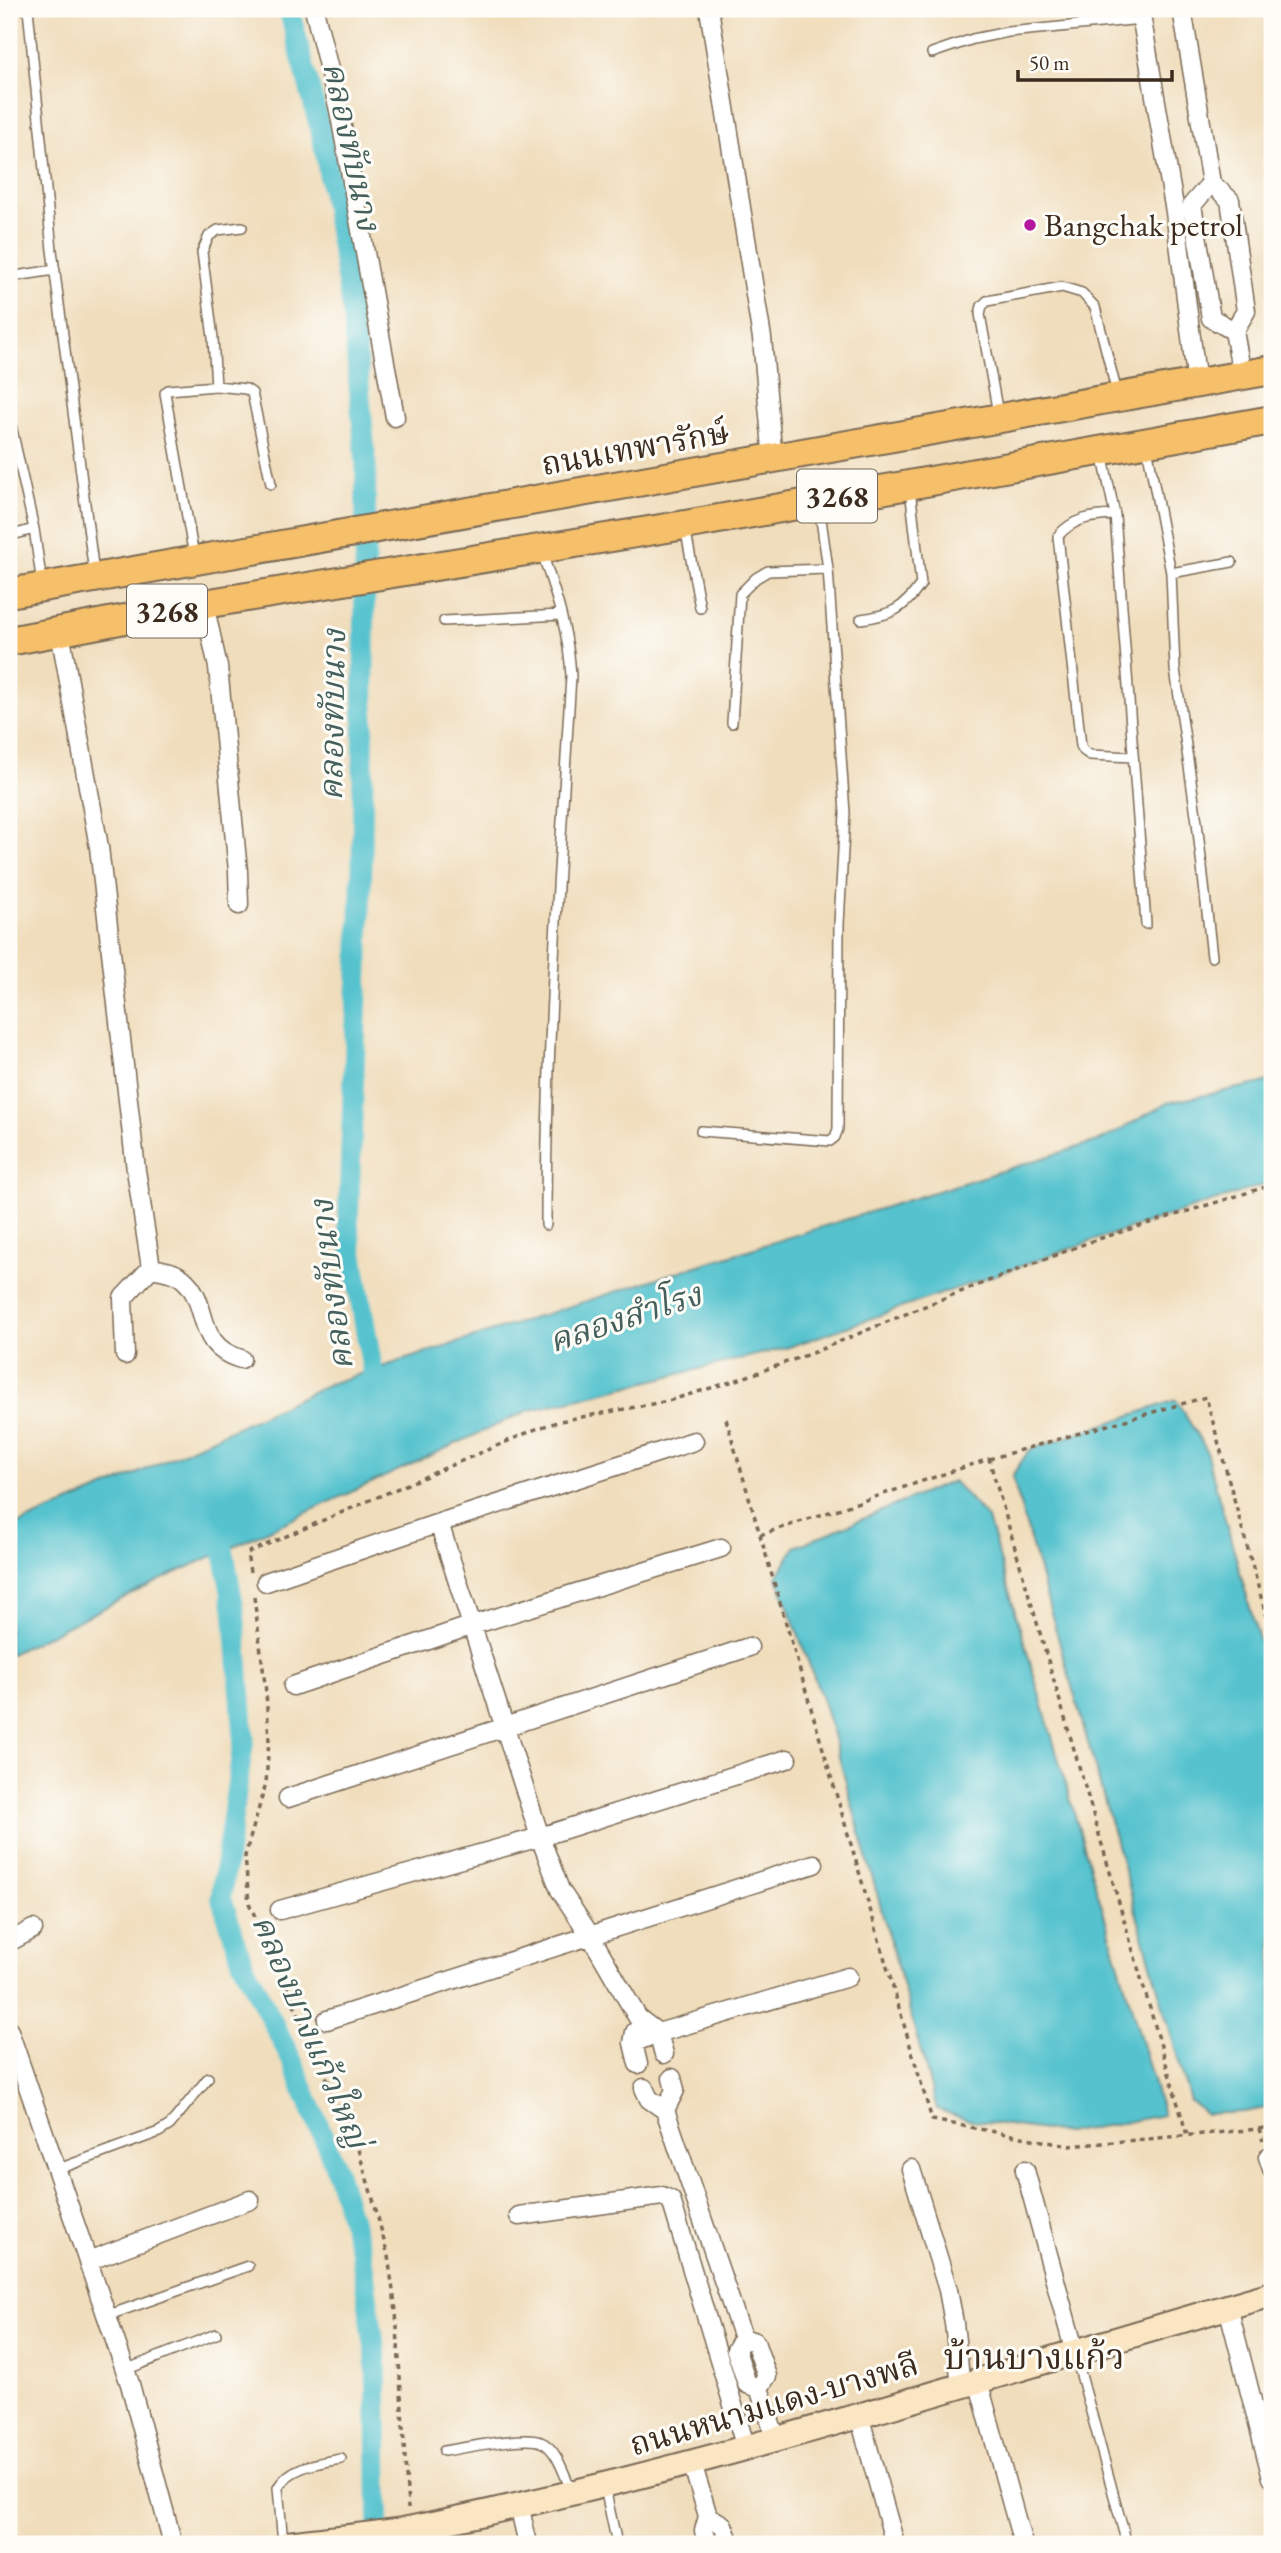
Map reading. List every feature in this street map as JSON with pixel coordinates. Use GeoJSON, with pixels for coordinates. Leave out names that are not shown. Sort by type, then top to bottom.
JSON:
{"type":"FeatureCollection","features":[{"type":"Feature","properties":{"kind":"main road","name":"ถนนเทพารักษ์"},"geometry":{"type":"LineString","coordinates":[[9,593],[1272,370]]}},
{"type":"Feature","properties":{"kind":"main road","name":"3268"},"geometry":{"type":"LineString","coordinates":[[9,641],[204,604],[685,524],[1272,420]]}},
{"type":"Feature","properties":{"kind":"main road","name":"ถนนหนามแดง-บางพลี"},"geometry":{"type":"LineString","coordinates":[[285,2544],[410,2528],[605,2486],[746,2448],[1272,2294]]}},
{"type":"Feature","properties":{"kind":"street"},"geometry":{"type":"LineString","coordinates":[[314,9],[339,110],[395,417]]}},
{"type":"Feature","properties":{"kind":"street"},"geometry":{"type":"LineString","coordinates":[[709,9],[762,338],[773,460]]}},
{"type":"Feature","properties":{"kind":"street"},"geometry":{"type":"LineString","coordinates":[[1182,9],[1211,183],[1230,200],[1246,311],[1234,331],[1241,375]]}},
{"type":"Feature","properties":{"kind":"street"},"geometry":{"type":"LineString","coordinates":[[1141,14],[1175,212],[1197,384]]}},
{"type":"Feature","properties":{"kind":"street"},"geometry":{"type":"LineString","coordinates":[[1211,183],[1192,205],[1211,318],[1234,331]]}},
{"type":"Feature","properties":{"kind":"street"},"geometry":{"type":"LineString","coordinates":[[204,604],[218,667],[239,905]]}},
{"type":"Feature","properties":{"kind":"street"},"geometry":{"type":"LineString","coordinates":[[60,632],[99,847],[136,1170],[151,1268]]}},
{"type":"Feature","properties":{"kind":"street"},"geometry":{"type":"LineString","coordinates":[[125,1355],[122,1298],[151,1268]]}},
{"type":"Feature","properties":{"kind":"street"},"geometry":{"type":"LineString","coordinates":[[151,1268],[174,1273],[187,1282],[196,1298],[208,1333],[216,1345],[229,1355],[241,1359]]}},
{"type":"Feature","properties":{"kind":"street"},"geometry":{"type":"LineString","coordinates":[[266,1582],[694,1441]]}},
{"type":"Feature","properties":{"kind":"street"},"geometry":{"type":"LineString","coordinates":[[439,1523],[540,1838],[560,1890],[590,1935],[638,2018],[658,2033],[664,2054]]}},
{"type":"Feature","properties":{"kind":"street"},"geometry":{"type":"LineString","coordinates":[[293,1686],[473,1625],[720,1548]]}},
{"type":"Feature","properties":{"kind":"street"},"geometry":{"type":"LineString","coordinates":[[288,1798],[749,1647]]}},
{"type":"Feature","properties":{"kind":"street"},"geometry":{"type":"LineString","coordinates":[[280,1910],[540,1838],[787,1759]]}},
{"type":"Feature","properties":{"kind":"street"},"geometry":{"type":"LineString","coordinates":[[327,2020],[814,1864]]}},
{"type":"Feature","properties":{"kind":"street"},"geometry":{"type":"LineString","coordinates":[[9,1942],[33,1929]]}},
{"type":"Feature","properties":{"kind":"street"},"geometry":{"type":"LineString","coordinates":[[633,2043],[658,2033],[848,1977]]}},
{"type":"Feature","properties":{"kind":"street"},"geometry":{"type":"LineString","coordinates":[[638,2018],[633,2043],[638,2064]]}},
{"type":"Feature","properties":{"kind":"street"},"geometry":{"type":"LineString","coordinates":[[9,2031],[125,2370],[173,2544]]}},
{"type":"Feature","properties":{"kind":"street"},"geometry":{"type":"LineString","coordinates":[[665,2110],[675,2090],[672,2078]]}},
{"type":"Feature","properties":{"kind":"street"},"geometry":{"type":"LineString","coordinates":[[644,2088],[649,2099],[665,2110],[743,2338],[736,2350],[747,2384],[759,2388],[776,2439]]}},
{"type":"Feature","properties":{"kind":"street"},"geometry":{"type":"LineString","coordinates":[[911,2169],[948,2290],[970,2383],[1023,2544]]}},
{"type":"Feature","properties":{"kind":"street"},"geometry":{"type":"LineString","coordinates":[[1025,2170],[1074,2353]]}},
{"type":"Feature","properties":{"kind":"street"},"geometry":{"type":"LineString","coordinates":[[519,2216],[663,2196],[671,2200],[746,2448]]}},
{"type":"Feature","properties":{"kind":"street"},"geometry":{"type":"LineString","coordinates":[[88,2261],[250,2200]]}},
{"type":"Feature","properties":{"kind":"street"},"geometry":{"type":"LineString","coordinates":[[1228,2307],[1272,2478]]}},
{"type":"Feature","properties":{"kind":"street"},"geometry":{"type":"LineString","coordinates":[[859,2415],[895,2544]]}},
{"type":"Feature","properties":{"kind":"street"},"geometry":{"type":"LineString","coordinates":[[692,2463],[708,2516],[704,2532],[708,2544]]}},
{"type":"Feature","properties":{"kind":"street"},"geometry":{"type":"LineString","coordinates":[[519,2505],[528,2544]]}},
{"type":"Feature","properties":{"kind":"street"},"geometry":{"type":"LineString","coordinates":[[708,2516],[723,2525],[730,2544]]}},
{"type":"Feature","properties":{"kind":"lane"},"geometry":{"type":"LineString","coordinates":[[28,9],[55,270],[95,578]]}},
{"type":"Feature","properties":{"kind":"lane"},"geometry":{"type":"LineString","coordinates":[[932,53],[973,39],[1008,32],[1141,14]]}},
{"type":"Feature","properties":{"kind":"lane"},"geometry":{"type":"LineString","coordinates":[[216,386],[202,252],[209,236],[218,230],[242,227]]}},
{"type":"Feature","properties":{"kind":"lane"},"geometry":{"type":"LineString","coordinates":[[9,277],[55,270]]}},
{"type":"Feature","properties":{"kind":"lane"},"geometry":{"type":"LineString","coordinates":[[999,419],[980,314],[982,306],[987,301],[1049,290],[1062,288],[1082,293],[1095,307],[1119,398]]}},
{"type":"Feature","properties":{"kind":"lane"},"geometry":{"type":"LineString","coordinates":[[195,561],[165,393],[181,388],[216,386],[246,389],[252,393],[271,484]]}},
{"type":"Feature","properties":{"kind":"lane"},"geometry":{"type":"LineString","coordinates":[[9,416],[34,529],[42,587]]}},
{"type":"Feature","properties":{"kind":"lane"},"geometry":{"type":"LineString","coordinates":[[1146,441],[1171,573],[1175,669],[1197,822],[1212,957]]}},
{"type":"Feature","properties":{"kind":"lane"},"geometry":{"type":"LineString","coordinates":[[1101,451],[1115,515],[1146,924]]}},
{"type":"Feature","properties":{"kind":"lane"},"geometry":{"type":"LineString","coordinates":[[861,619],[887,616],[906,603],[920,584],[909,484]]}},
{"type":"Feature","properties":{"kind":"lane"},"geometry":{"type":"LineString","coordinates":[[701,1131],[830,1141],[838,1129],[839,923],[845,813],[828,569],[818,499]]}},
{"type":"Feature","properties":{"kind":"lane"},"geometry":{"type":"LineString","coordinates":[[1115,515],[1093,516],[1068,524],[1058,536],[1081,746],[1090,755],[1133,757]]}},
{"type":"Feature","properties":{"kind":"lane"},"geometry":{"type":"LineString","coordinates":[[685,524],[700,608]]}},
{"type":"Feature","properties":{"kind":"lane"},"geometry":{"type":"LineString","coordinates":[[9,536],[34,529]]}},
{"type":"Feature","properties":{"kind":"lane"},"geometry":{"type":"LineString","coordinates":[[540,548],[570,647],[571,676],[556,908],[546,1225]]}},
{"type":"Feature","properties":{"kind":"lane"},"geometry":{"type":"LineString","coordinates":[[1171,573],[1232,562]]}},
{"type":"Feature","properties":{"kind":"lane"},"geometry":{"type":"LineString","coordinates":[[733,723],[740,594],[756,578],[768,571],[828,569]]}},
{"type":"Feature","properties":{"kind":"lane"},"geometry":{"type":"LineString","coordinates":[[444,621],[561,615]]}},
{"type":"Feature","properties":{"kind":"lane"},"geometry":{"type":"LineString","coordinates":[[57,2170],[159,2132],[170,2125],[208,2078]]}},
{"type":"Feature","properties":{"kind":"lane"},"geometry":{"type":"LineString","coordinates":[[106,2316],[248,2266]]}},
{"type":"Feature","properties":{"kind":"lane"},"geometry":{"type":"LineString","coordinates":[[125,2370],[216,2334]]}},
{"type":"Feature","properties":{"kind":"lane"},"geometry":{"type":"LineString","coordinates":[[1074,2353],[1127,2544]]}},
{"type":"Feature","properties":{"kind":"lane"},"geometry":{"type":"LineString","coordinates":[[444,2451],[527,2439],[542,2442],[553,2453],[572,2493]]}},
{"type":"Feature","properties":{"kind":"lane"},"geometry":{"type":"LineString","coordinates":[[285,2544],[278,2488],[281,2482],[287,2475],[311,2465],[341,2459]]}},
{"type":"Feature","properties":{"kind":"lane"},"geometry":{"type":"LineString","coordinates":[[605,2486],[617,2544]]}},
{"type":"Feature","properties":{"kind":"path"},"geometry":{"type":"LineString","coordinates":[[1206,1205],[1272,1185]]}},
{"type":"Feature","properties":{"kind":"path"},"geometry":{"type":"LineString","coordinates":[[760,1535],[989,1459],[1206,1397],[1272,1637]]}},
{"type":"Feature","properties":{"kind":"path"},"geometry":{"type":"LineString","coordinates":[[726,1419],[932,2120],[1069,2146],[1272,2126]]}},
{"type":"Feature","properties":{"kind":"path"},"geometry":{"type":"LineString","coordinates":[[989,1459],[1187,2135]]}},
{"type":"Feature","properties":{"kind":"path"},"geometry":{"type":"LineString","coordinates":[[1259,2129],[1270,2163]]}},
{"type":"Feature","properties":{"kind":"water","name":"คลองสำโรง"},"geometry":{"type":"Polygon","coordinates":[[[1272,1081],[1272,1182],[1092,1241],[789,1347],[527,1411],[156,1582],[9,1655],[9,1528],[121,1481],[329,1384],[1104,1139],[1167,1103],[1272,1081]]]}},
{"type":"Feature","properties":{"kind":"water"},"geometry":{"type":"Polygon","coordinates":[[[1176,1400],[1205,1448],[1272,1686],[1272,2107],[1244,2112],[1206,2114],[1190,2101],[1012,1476],[1029,1450],[1176,1400]]]}},
{"type":"Feature","properties":{"kind":"water"},"geometry":{"type":"Polygon","coordinates":[[[953,1481],[988,1519],[1163,2115],[1066,2133],[965,2119],[937,2109],[825,1707],[777,1577],[795,1547],[953,1481]]]}},
{"type":"Feature","properties":{"kind":"waterway","name":"คลองทับนาง"},"geometry":{"type":"LineString","coordinates":[[289,9],[323,140],[353,316],[366,465],[362,866],[348,1226],[377,1397]]}},
{"type":"Feature","properties":{"kind":"waterway","name":"คลองบางแก้วใหญ่"},"geometry":{"type":"LineString","coordinates":[[219,1525],[234,1609],[244,1738],[221,1897],[242,1961],[293,2063],[334,2163],[361,2252],[376,2358],[379,2544]]}},
{"type":"Feature","properties":{"kind":"place","name":"Bangchak petrol"},"geometry":{"type":"Point","coordinates":[1030,225]}},
{"type":"Feature","properties":{"kind":"district","name":"บ้านบางแก้ว"},"geometry":{"type":"Point","coordinates":[1034,2356]}}]}
